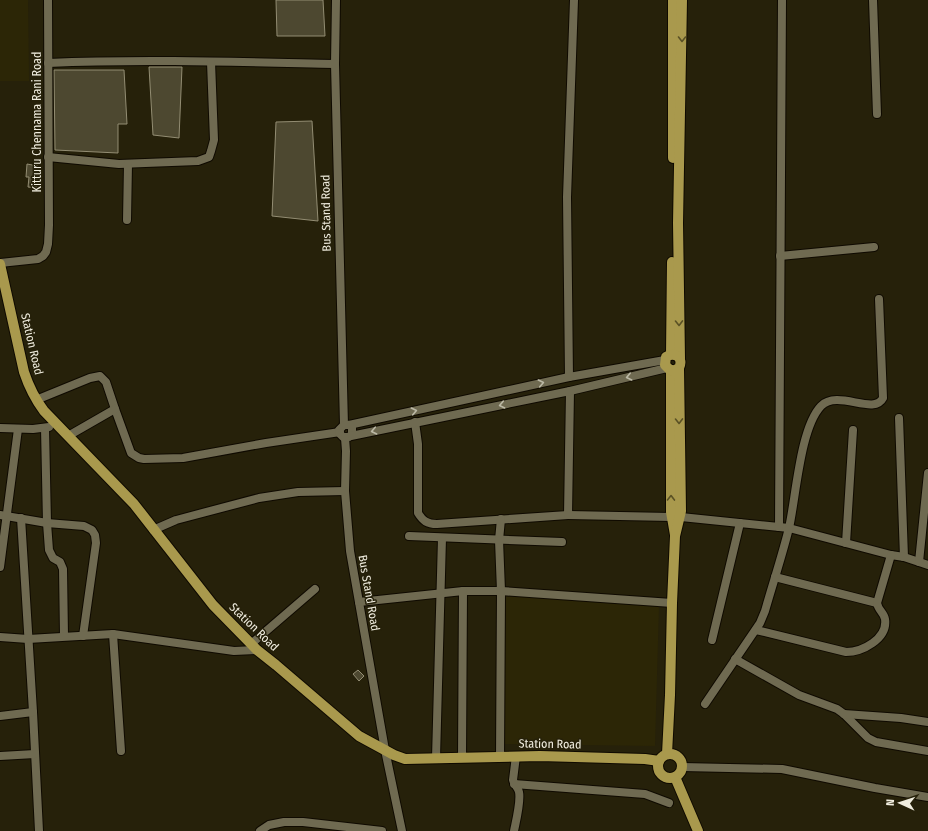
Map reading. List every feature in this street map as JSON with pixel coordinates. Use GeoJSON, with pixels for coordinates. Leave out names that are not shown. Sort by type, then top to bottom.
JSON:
{"type":"FeatureCollection","features":[{"type":"Feature","properties":{"kind":"main road"},"geometry":{"type":"LineString","coordinates":[[667,754],[676,517],[672,363],[674,0]]}},
{"type":"Feature","properties":{"kind":"main road"},"geometry":{"type":"LineString","coordinates":[[672,363],[678,223],[682,0]]}},
{"type":"Feature","properties":{"kind":"main road","name":"Station Road"},"geometry":{"type":"LineString","coordinates":[[0,264],[24,372],[36,400],[68,436],[134,504],[213,605],[254,647],[359,736],[405,759],[540,756],[645,758],[659,761]]}},
{"type":"Feature","properties":{"kind":"main road"},"geometry":{"type":"LineString","coordinates":[[667,754],[675,756],[679,759],[682,767],[678,775],[666,778],[660,773],[658,765],[659,761],[667,754]]}},
{"type":"Feature","properties":{"kind":"main road"},"geometry":{"type":"LineString","coordinates":[[674,777],[698,831]]}},
{"type":"Feature","properties":{"kind":"street","name":"Kitturu Chennama Rani Road"},"geometry":{"type":"LineString","coordinates":[[0,264],[38,259],[46,252],[48,244],[48,0]]}},
{"type":"Feature","properties":{"kind":"street","name":"Bus Stand Road"},"geometry":{"type":"LineString","coordinates":[[336,0],[335,64],[346,431],[345,491],[350,551],[385,750],[402,831]]}},
{"type":"Feature","properties":{"kind":"street"},"geometry":{"type":"LineString","coordinates":[[569,377],[567,197],[574,0]]}},
{"type":"Feature","properties":{"kind":"street"},"geometry":{"type":"LineString","coordinates":[[779,527],[782,0]]}},
{"type":"Feature","properties":{"kind":"street"},"geometry":{"type":"LineString","coordinates":[[873,0],[877,114]]}},
{"type":"Feature","properties":{"kind":"street"},"geometry":{"type":"LineString","coordinates":[[48,63],[212,62],[335,64]]}},
{"type":"Feature","properties":{"kind":"street"},"geometry":{"type":"LineString","coordinates":[[48,156],[119,164],[198,161],[208,157],[214,140],[212,62]]}},
{"type":"Feature","properties":{"kind":"street"},"geometry":{"type":"LineString","coordinates":[[127,220],[128,164]]}},
{"type":"Feature","properties":{"kind":"street"},"geometry":{"type":"LineString","coordinates":[[780,256],[874,247]]}},
{"type":"Feature","properties":{"kind":"street"},"geometry":{"type":"LineString","coordinates":[[705,704],[756,630],[765,611],[789,528],[809,426],[821,406],[827,401],[840,400],[877,404],[881,402],[883,398],[879,299]]}},
{"type":"Feature","properties":{"kind":"street"},"geometry":{"type":"LineString","coordinates":[[346,431],[569,377],[672,363]]}},
{"type":"Feature","properties":{"kind":"street"},"geometry":{"type":"LineString","coordinates":[[36,400],[90,378],[100,376],[106,382],[114,409],[131,452],[144,459],[183,458],[266,443],[415,422],[570,390],[672,363]]}},
{"type":"Feature","properties":{"kind":"street"},"geometry":{"type":"LineString","coordinates":[[568,515],[570,390]]}},
{"type":"Feature","properties":{"kind":"street"},"geometry":{"type":"LineString","coordinates":[[68,436],[114,409]]}},
{"type":"Feature","properties":{"kind":"street"},"geometry":{"type":"LineString","coordinates":[[899,418],[904,557]]}},
{"type":"Feature","properties":{"kind":"street"},"geometry":{"type":"LineString","coordinates":[[415,422],[418,444],[418,513],[428,524],[568,515],[676,517],[789,528],[891,555],[904,557],[928,565]]}},
{"type":"Feature","properties":{"kind":"street"},"geometry":{"type":"LineString","coordinates":[[0,428],[45,428],[58,425]]}},
{"type":"Feature","properties":{"kind":"street"},"geometry":{"type":"LineString","coordinates":[[45,428],[47,522],[50,554],[53,558],[60,562],[64,569],[64,636]]}},
{"type":"Feature","properties":{"kind":"street"},"geometry":{"type":"LineString","coordinates":[[0,567],[4,515],[18,429]]}},
{"type":"Feature","properties":{"kind":"street"},"geometry":{"type":"LineString","coordinates":[[846,543],[853,430]]}},
{"type":"Feature","properties":{"kind":"street"},"geometry":{"type":"LineString","coordinates":[[919,562],[928,473]]}},
{"type":"Feature","properties":{"kind":"street"},"geometry":{"type":"LineString","coordinates":[[153,530],[176,520],[260,498],[298,492],[345,491]]}},
{"type":"Feature","properties":{"kind":"street"},"geometry":{"type":"LineString","coordinates":[[4,515],[84,526],[92,530],[95,535],[96,543],[83,636]]}},
{"type":"Feature","properties":{"kind":"street"},"geometry":{"type":"LineString","coordinates":[[21,518],[39,831]]}},
{"type":"Feature","properties":{"kind":"street"},"geometry":{"type":"LineString","coordinates":[[500,757],[501,590],[499,540],[501,519]]}},
{"type":"Feature","properties":{"kind":"street"},"geometry":{"type":"LineString","coordinates":[[712,640],[740,523]]}},
{"type":"Feature","properties":{"kind":"street"},"geometry":{"type":"LineString","coordinates":[[409,536],[562,542]]}},
{"type":"Feature","properties":{"kind":"street"},"geometry":{"type":"LineString","coordinates":[[436,758],[442,538]]}},
{"type":"Feature","properties":{"kind":"street"},"geometry":{"type":"LineString","coordinates":[[756,630],[846,652],[852,652],[876,641],[882,634],[885,618],[877,603],[891,555]]}},
{"type":"Feature","properties":{"kind":"street"},"geometry":{"type":"LineString","coordinates":[[775,577],[877,603]]}},
{"type":"Feature","properties":{"kind":"street"},"geometry":{"type":"LineString","coordinates":[[0,637],[28,639],[113,634],[234,651],[254,647],[316,589]]}},
{"type":"Feature","properties":{"kind":"street"},"geometry":{"type":"LineString","coordinates":[[359,602],[463,592],[501,590],[672,603]]}},
{"type":"Feature","properties":{"kind":"street"},"geometry":{"type":"LineString","coordinates":[[462,757],[463,592]]}},
{"type":"Feature","properties":{"kind":"street"},"geometry":{"type":"LineString","coordinates":[[113,634],[121,751]]}},
{"type":"Feature","properties":{"kind":"street"},"geometry":{"type":"LineString","coordinates":[[735,659],[799,695],[837,709],[868,738],[876,742],[928,750]]}},
{"type":"Feature","properties":{"kind":"street"},"geometry":{"type":"LineString","coordinates":[[0,716],[33,712]]}},
{"type":"Feature","properties":{"kind":"street"},"geometry":{"type":"LineString","coordinates":[[844,714],[901,718],[928,722]]}},
{"type":"Feature","properties":{"kind":"street"},"geometry":{"type":"LineString","coordinates":[[0,756],[35,754]]}},
{"type":"Feature","properties":{"kind":"street"},"geometry":{"type":"LineString","coordinates":[[514,831],[519,796],[517,788],[514,784],[513,775],[516,756]]}},
{"type":"Feature","properties":{"kind":"street"},"geometry":{"type":"LineString","coordinates":[[682,767],[782,769],[928,797]]}},
{"type":"Feature","properties":{"kind":"street"},"geometry":{"type":"LineString","coordinates":[[514,784],[645,794],[669,803]]}},
{"type":"Feature","properties":{"kind":"street"},"geometry":{"type":"LineString","coordinates":[[260,831],[270,825],[284,822],[303,822],[382,831]]}},
{"type":"Feature","properties":{"kind":"shaded area"},"geometry":{"type":"Polygon","coordinates":[[[0,0],[28,0],[29,81],[0,81],[0,0]]]}},
{"type":"Feature","properties":{"kind":"shaded area"},"geometry":{"type":"Polygon","coordinates":[[[503,593],[659,605],[655,746],[502,744],[503,593]]]}},
{"type":"Feature","properties":{"kind":"building"},"geometry":{"type":"Polygon","coordinates":[[[276,0],[323,0],[325,36],[277,36],[276,0]]]}},
{"type":"Feature","properties":{"kind":"building"},"geometry":{"type":"Polygon","coordinates":[[[149,67],[182,67],[179,138],[153,135],[149,67]]]}},
{"type":"Feature","properties":{"kind":"building"},"geometry":{"type":"Polygon","coordinates":[[[54,70],[124,70],[127,124],[118,124],[118,153],[55,150],[54,70]]]}},
{"type":"Feature","properties":{"kind":"building"},"geometry":{"type":"Polygon","coordinates":[[[312,121],[318,221],[272,216],[276,122],[312,121]]]}},
{"type":"Feature","properties":{"kind":"building"},"geometry":{"type":"Polygon","coordinates":[[[27,164],[38,166],[36,188],[28,187],[29,177],[26,177],[27,164]]]}},
{"type":"Feature","properties":{"kind":"building"},"geometry":{"type":"Polygon","coordinates":[[[358,670],[364,676],[359,681],[353,674],[358,670]]]}}]}
